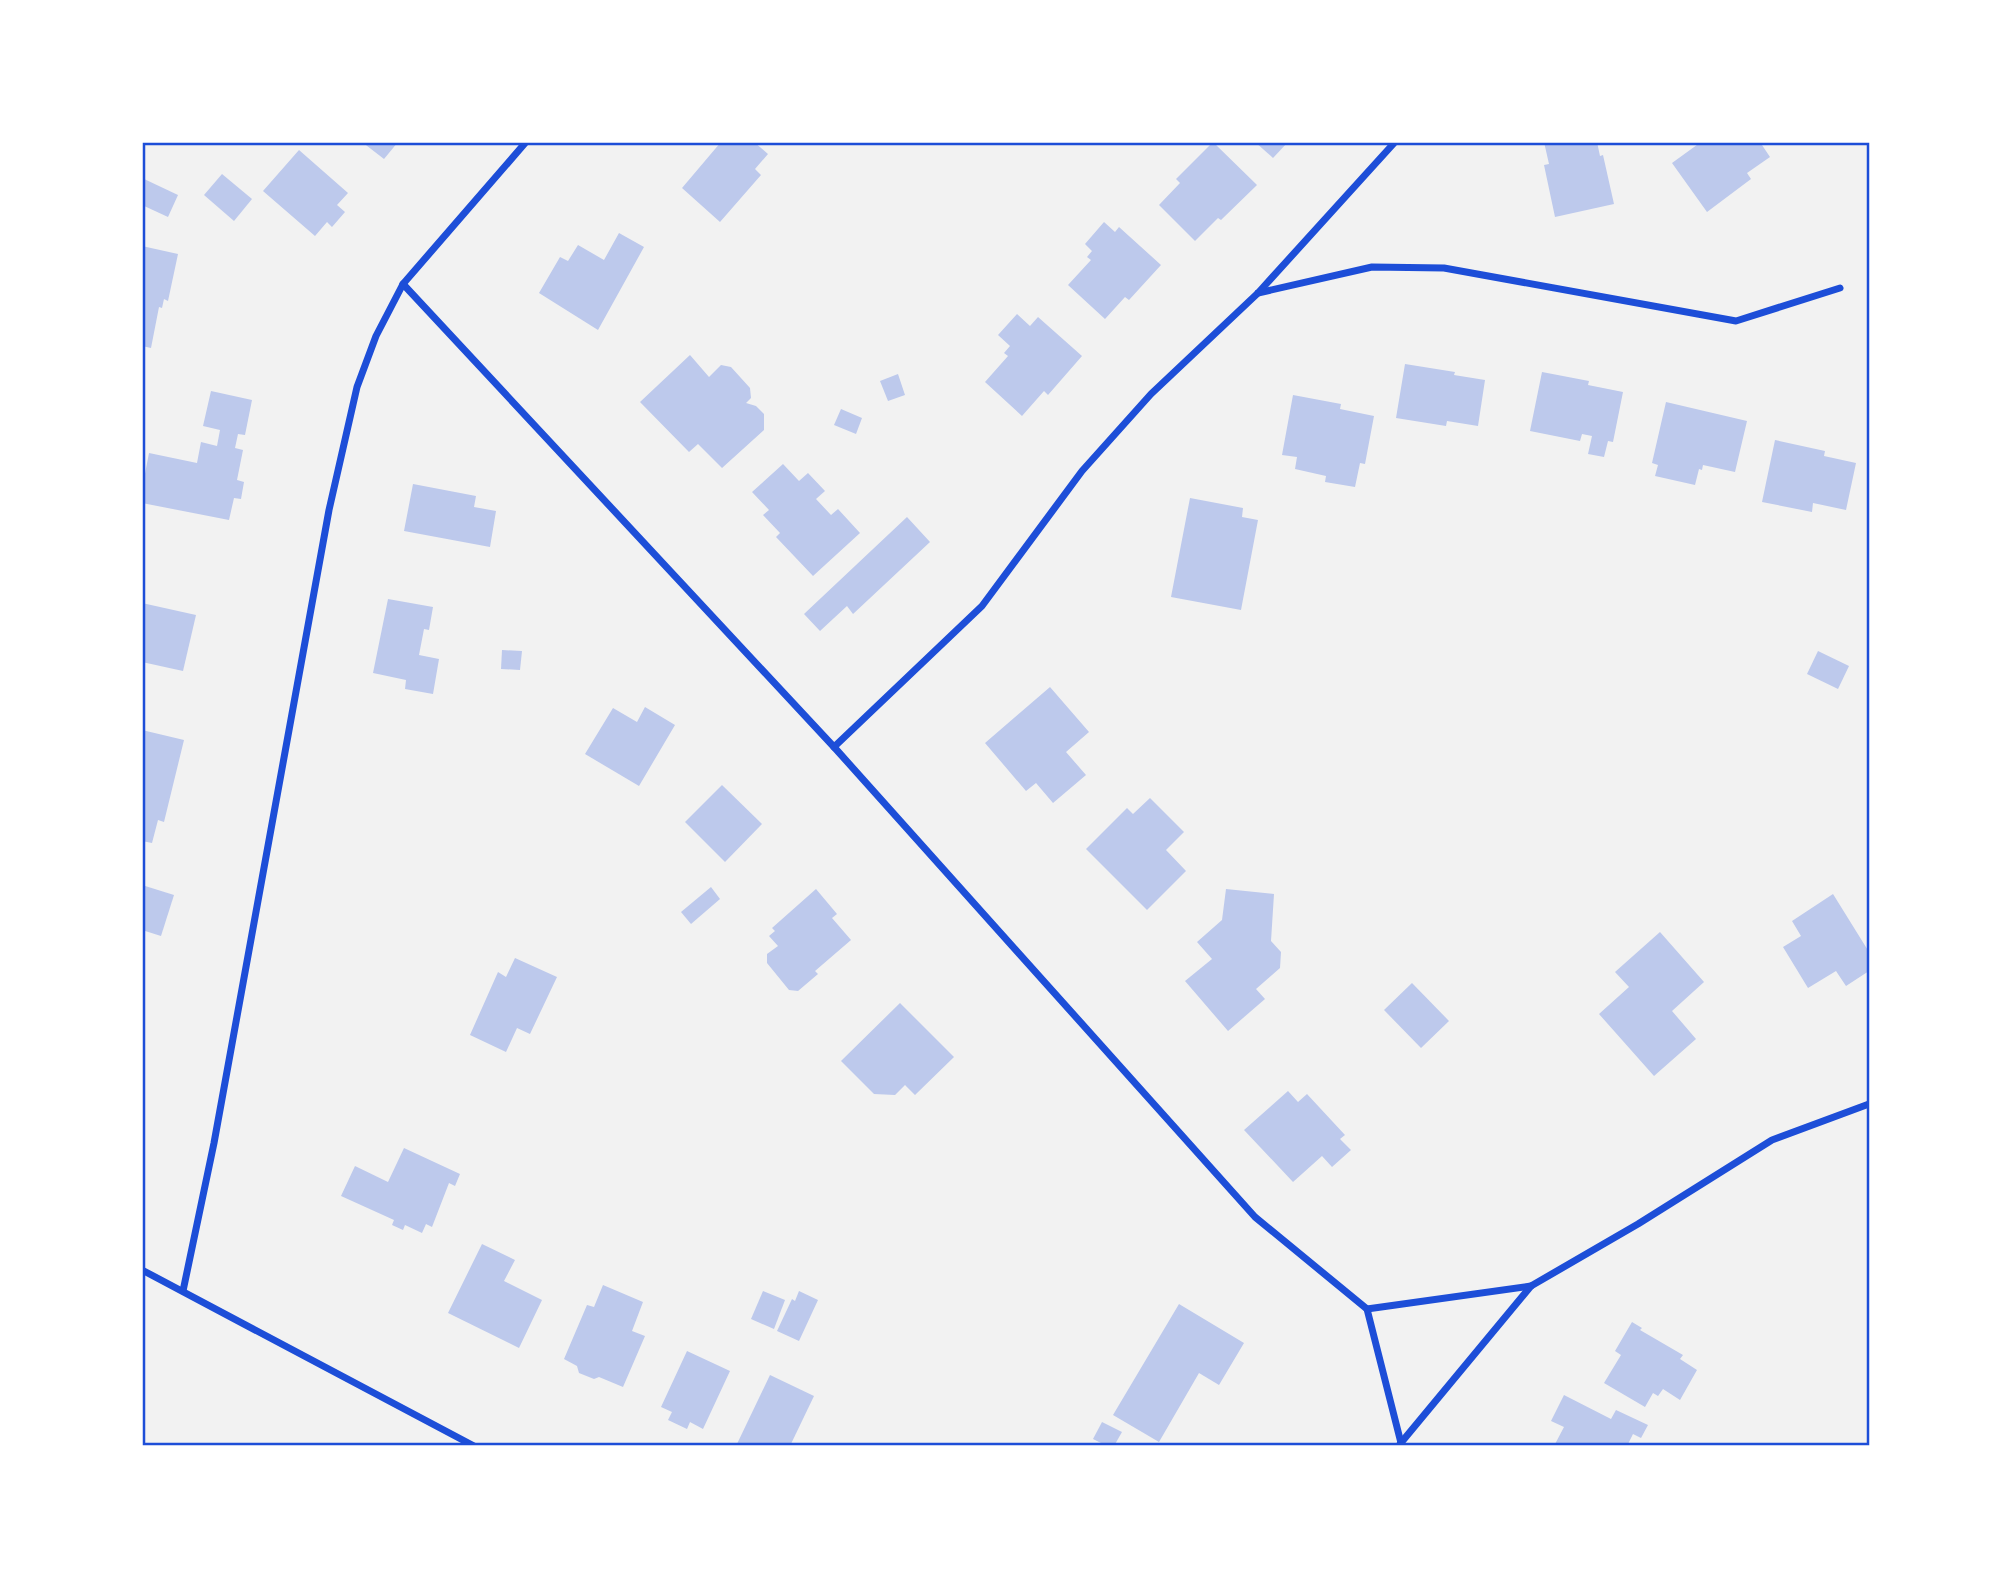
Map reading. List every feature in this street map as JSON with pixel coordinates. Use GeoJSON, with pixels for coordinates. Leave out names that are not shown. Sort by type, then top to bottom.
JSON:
{"type":"FeatureCollection","features":[{"type":"Feature","properties":{"kind":"street"},"geometry":{"type":"LineString","coordinates":[[183,1291],[217,1130],[329,510],[357,387],[376,336],[403,284],[526,142]]}},
{"type":"Feature","properties":{"kind":"street"},"geometry":{"type":"LineString","coordinates":[[834,747],[982,606],[1082,471],[1151,394],[1258,293],[1395,142]]}},
{"type":"Feature","properties":{"kind":"street"},"geometry":{"type":"LineString","coordinates":[[1258,293],[1371,267],[1444,268],[1736,321],[1840,288]]}},
{"type":"Feature","properties":{"kind":"street"},"geometry":{"type":"LineString","coordinates":[[403,284],[834,747],[1255,1217],[1367,1309],[1399,1445]]}},
{"type":"Feature","properties":{"kind":"street"},"geometry":{"type":"LineString","coordinates":[[1399,1445],[1531,1286],[1772,1140],[1869,1104]]}},
{"type":"Feature","properties":{"kind":"street"},"geometry":{"type":"LineString","coordinates":[[142,1270],[474,1446]]}},
{"type":"Feature","properties":{"kind":"street"},"geometry":{"type":"LineString","coordinates":[[1367,1309],[1531,1286]]}},
{"type":"Feature","properties":{"kind":"building"},"geometry":{"type":"Polygon","coordinates":[[[362,142],[398,142],[384,159],[362,142]]]}},
{"type":"Feature","properties":{"kind":"building"},"geometry":{"type":"Polygon","coordinates":[[[721,142],[754,142],[768,154],[755,169],[761,175],[720,222],[682,188],[721,142]]]}},
{"type":"Feature","properties":{"kind":"building"},"geometry":{"type":"Polygon","coordinates":[[[1213,142],[1257,185],[1195,241],[1159,205],[1180,183],[1176,179],[1213,142]]]}},
{"type":"Feature","properties":{"kind":"building"},"geometry":{"type":"Polygon","coordinates":[[[1255,142],[1288,142],[1273,158],[1255,142]]]}},
{"type":"Feature","properties":{"kind":"building"},"geometry":{"type":"Polygon","coordinates":[[[1544,142],[1597,142],[1600,156],[1603,155],[1614,204],[1555,217],[1544,165],[1549,164],[1544,142]]]}},
{"type":"Feature","properties":{"kind":"building"},"geometry":{"type":"Polygon","coordinates":[[[1701,142],[1760,142],[1770,157],[1747,173],[1751,179],[1707,212],[1672,163],[1701,142]]]}},
{"type":"Feature","properties":{"kind":"building"},"geometry":{"type":"Polygon","coordinates":[[[299,150],[348,193],[337,205],[345,212],[332,227],[327,222],[315,236],[263,191],[299,150]]]}},
{"type":"Feature","properties":{"kind":"building"},"geometry":{"type":"Polygon","coordinates":[[[222,174],[252,199],[234,221],[204,195],[222,174]]]}},
{"type":"Feature","properties":{"kind":"building"},"geometry":{"type":"Polygon","coordinates":[[[142,178],[178,195],[168,217],[142,205],[142,178]]]}},
{"type":"Feature","properties":{"kind":"building"},"geometry":{"type":"Polygon","coordinates":[[[1104,222],[1115,232],[1119,227],[1161,265],[1129,300],[1125,297],[1105,319],[1068,285],[1091,260],[1087,257],[1092,251],[1085,244],[1104,222]]]}},
{"type":"Feature","properties":{"kind":"building"},"geometry":{"type":"Polygon","coordinates":[[[619,233],[644,247],[598,330],[539,293],[560,257],[568,261],[578,245],[604,260],[619,233]]]}},
{"type":"Feature","properties":{"kind":"building"},"geometry":{"type":"Polygon","coordinates":[[[142,246],[178,254],[168,301],[164,299],[162,308],[159,307],[151,348],[142,346],[142,246]]]}},
{"type":"Feature","properties":{"kind":"building"},"geometry":{"type":"Polygon","coordinates":[[[1017,314],[1030,326],[1038,317],[1082,356],[1048,395],[1044,391],[1022,416],[985,382],[1008,356],[1004,353],[1010,346],[998,335],[1017,314]]]}},
{"type":"Feature","properties":{"kind":"building"},"geometry":{"type":"Polygon","coordinates":[[[690,355],[709,377],[721,365],[731,367],[750,388],[751,398],[746,403],[756,406],[764,414],[764,430],[722,468],[698,444],[689,452],[640,402],[690,355]]]}},
{"type":"Feature","properties":{"kind":"building"},"geometry":{"type":"Polygon","coordinates":[[[1405,364],[1485,380],[1478,426],[1447,421],[1446,426],[1396,418],[1405,364]]]}},
{"type":"Feature","properties":{"kind":"building"},"geometry":{"type":"Polygon","coordinates":[[[1542,372],[1589,381],[1588,385],[1623,392],[1613,442],[1608,441],[1604,457],[1588,454],[1592,436],[1582,434],[1580,441],[1530,431],[1542,372]]]}},
{"type":"Feature","properties":{"kind":"building"},"geometry":{"type":"Polygon","coordinates":[[[898,374],[905,395],[888,401],[880,381],[898,374]]]}},
{"type":"Feature","properties":{"kind":"building"},"geometry":{"type":"Polygon","coordinates":[[[211,391],[252,400],[245,435],[238,434],[235,448],[243,450],[237,480],[244,482],[241,499],[234,498],[229,520],[142,503],[149,453],[197,463],[201,442],[217,446],[220,430],[203,426],[211,391]]]}},
{"type":"Feature","properties":{"kind":"building"},"geometry":{"type":"Polygon","coordinates":[[[1293,395],[1341,404],[1340,409],[1374,416],[1365,464],[1360,463],[1355,487],[1325,482],[1326,476],[1295,469],[1297,457],[1282,455],[1293,395]]]}},
{"type":"Feature","properties":{"kind":"building"},"geometry":{"type":"Polygon","coordinates":[[[1666,402],[1747,421],[1735,472],[1703,465],[1702,470],[1699,469],[1695,485],[1655,476],[1658,465],[1652,463],[1666,402]]]}},
{"type":"Feature","properties":{"kind":"building"},"geometry":{"type":"Polygon","coordinates":[[[841,409],[862,418],[856,434],[834,425],[841,409]]]}},
{"type":"Feature","properties":{"kind":"building"},"geometry":{"type":"Polygon","coordinates":[[[1775,440],[1825,451],[1824,456],[1856,463],[1846,510],[1813,503],[1812,512],[1762,502],[1775,440]]]}},
{"type":"Feature","properties":{"kind":"building"},"geometry":{"type":"Polygon","coordinates":[[[783,464],[799,481],[808,473],[825,491],[816,499],[831,515],[838,509],[860,533],[813,576],[776,537],[780,533],[763,515],[769,510],[752,492],[783,464]]]}},
{"type":"Feature","properties":{"kind":"building"},"geometry":{"type":"Polygon","coordinates":[[[413,484],[476,496],[474,507],[496,511],[490,547],[404,531],[413,484]]]}},
{"type":"Feature","properties":{"kind":"building"},"geometry":{"type":"Polygon","coordinates":[[[1190,498],[1243,508],[1242,517],[1258,520],[1241,610],[1171,597],[1190,498]]]}},
{"type":"Feature","properties":{"kind":"building"},"geometry":{"type":"Polygon","coordinates":[[[907,517],[930,542],[853,614],[847,606],[820,631],[804,614],[907,517]]]}},
{"type":"Feature","properties":{"kind":"building"},"geometry":{"type":"Polygon","coordinates":[[[388,599],[433,607],[429,630],[424,629],[419,655],[439,659],[433,694],[405,689],[406,680],[373,673],[388,599]]]}},
{"type":"Feature","properties":{"kind":"building"},"geometry":{"type":"Polygon","coordinates":[[[142,603],[196,615],[183,671],[142,662],[142,603]]]}},
{"type":"Feature","properties":{"kind":"building"},"geometry":{"type":"Polygon","coordinates":[[[502,650],[522,651],[520,670],[501,669],[502,650]]]}},
{"type":"Feature","properties":{"kind":"building"},"geometry":{"type":"Polygon","coordinates":[[[1818,651],[1849,666],[1838,689],[1807,674],[1818,651]]]}},
{"type":"Feature","properties":{"kind":"building"},"geometry":{"type":"Polygon","coordinates":[[[1050,687],[1089,732],[1066,752],[1086,775],[1053,803],[1036,783],[1026,791],[985,743],[1050,687]]]}},
{"type":"Feature","properties":{"kind":"building"},"geometry":{"type":"Polygon","coordinates":[[[645,707],[675,725],[639,786],[585,754],[613,708],[637,722],[645,707]]]}},
{"type":"Feature","properties":{"kind":"building"},"geometry":{"type":"Polygon","coordinates":[[[142,730],[184,740],[164,822],[158,820],[152,843],[142,841],[142,730]]]}},
{"type":"Feature","properties":{"kind":"building"},"geometry":{"type":"Polygon","coordinates":[[[722,785],[762,824],[725,862],[685,822],[722,785]]]}},
{"type":"Feature","properties":{"kind":"building"},"geometry":{"type":"Polygon","coordinates":[[[1150,798],[1184,832],[1166,850],[1186,871],[1147,910],[1086,849],[1127,808],[1133,814],[1150,798]]]}},
{"type":"Feature","properties":{"kind":"building"},"geometry":{"type":"Polygon","coordinates":[[[142,885],[174,895],[161,936],[142,930],[142,885]]]}},
{"type":"Feature","properties":{"kind":"building"},"geometry":{"type":"Polygon","coordinates":[[[711,887],[720,899],[691,924],[681,912],[711,887]]]}},
{"type":"Feature","properties":{"kind":"building"},"geometry":{"type":"Polygon","coordinates":[[[816,889],[837,914],[832,918],[851,940],[815,971],[818,974],[798,991],[789,990],[767,963],[767,954],[778,946],[769,936],[775,931],[772,928],[816,889]]]}},
{"type":"Feature","properties":{"kind":"building"},"geometry":{"type":"Polygon","coordinates":[[[1226,889],[1274,894],[1271,941],[1281,952],[1280,968],[1256,989],[1265,999],[1228,1031],[1185,981],[1212,959],[1197,942],[1222,920],[1226,889]]]}},
{"type":"Feature","properties":{"kind":"building"},"geometry":{"type":"Polygon","coordinates":[[[1833,894],[1869,952],[1869,971],[1846,986],[1836,971],[1808,988],[1783,947],[1801,936],[1792,921],[1833,894]]]}},
{"type":"Feature","properties":{"kind":"building"},"geometry":{"type":"Polygon","coordinates":[[[1660,932],[1704,982],[1672,1011],[1696,1039],[1654,1076],[1599,1014],[1629,987],[1615,972],[1660,932]]]}},
{"type":"Feature","properties":{"kind":"building"},"geometry":{"type":"Polygon","coordinates":[[[515,958],[557,977],[530,1034],[517,1028],[506,1052],[470,1035],[498,972],[506,977],[515,958]]]}},
{"type":"Feature","properties":{"kind":"building"},"geometry":{"type":"Polygon","coordinates":[[[1412,983],[1449,1021],[1421,1048],[1384,1010],[1412,983]]]}},
{"type":"Feature","properties":{"kind":"building"},"geometry":{"type":"Polygon","coordinates":[[[900,1003],[954,1057],[915,1095],[905,1085],[895,1095],[874,1094],[841,1061],[900,1003]]]}},
{"type":"Feature","properties":{"kind":"building"},"geometry":{"type":"Polygon","coordinates":[[[1288,1091],[1298,1102],[1307,1094],[1345,1135],[1340,1139],[1351,1150],[1332,1167],[1322,1156],[1293,1182],[1244,1130],[1288,1091]]]}},
{"type":"Feature","properties":{"kind":"building"},"geometry":{"type":"Polygon","coordinates":[[[404,1148],[460,1174],[455,1186],[449,1183],[432,1227],[426,1224],[422,1233],[405,1225],[403,1230],[392,1225],[394,1220],[341,1196],[355,1166],[388,1182],[404,1148]]]}},
{"type":"Feature","properties":{"kind":"building"},"geometry":{"type":"Polygon","coordinates":[[[482,1244],[515,1260],[504,1281],[542,1300],[519,1348],[448,1313],[482,1244]]]}},
{"type":"Feature","properties":{"kind":"building"},"geometry":{"type":"Polygon","coordinates":[[[603,1285],[643,1302],[632,1331],[645,1336],[623,1387],[599,1377],[594,1379],[579,1373],[577,1366],[564,1359],[587,1305],[594,1307],[603,1285]]]}},
{"type":"Feature","properties":{"kind":"building"},"geometry":{"type":"Polygon","coordinates":[[[763,1291],[785,1300],[774,1329],[751,1319],[763,1291]]]}},
{"type":"Feature","properties":{"kind":"building"},"geometry":{"type":"Polygon","coordinates":[[[799,1291],[818,1300],[799,1341],[777,1331],[792,1299],[795,1301],[799,1291]]]}},
{"type":"Feature","properties":{"kind":"building"},"geometry":{"type":"Polygon","coordinates":[[[1179,1304],[1244,1343],[1219,1385],[1199,1373],[1159,1442],[1113,1415],[1179,1304]]]}},
{"type":"Feature","properties":{"kind":"building"},"geometry":{"type":"Polygon","coordinates":[[[1632,1322],[1642,1328],[1640,1330],[1683,1355],[1680,1359],[1697,1370],[1680,1400],[1663,1389],[1658,1396],[1653,1393],[1645,1407],[1604,1383],[1621,1355],[1615,1351],[1632,1322]]]}},
{"type":"Feature","properties":{"kind":"building"},"geometry":{"type":"Polygon","coordinates":[[[687,1351],[730,1371],[703,1429],[690,1422],[687,1429],[668,1420],[672,1412],[661,1407],[687,1351]]]}},
{"type":"Feature","properties":{"kind":"building"},"geometry":{"type":"Polygon","coordinates":[[[770,1375],[814,1396],[790,1446],[736,1446],[770,1375]]]}},
{"type":"Feature","properties":{"kind":"building"},"geometry":{"type":"Polygon","coordinates":[[[1564,1395],[1611,1419],[1616,1410],[1648,1425],[1641,1438],[1633,1434],[1627,1446],[1554,1446],[1564,1427],[1551,1421],[1564,1395]]]}},
{"type":"Feature","properties":{"kind":"building"},"geometry":{"type":"Polygon","coordinates":[[[1102,1422],[1122,1432],[1114,1446],[1107,1446],[1093,1439],[1102,1422]]]}}]}
